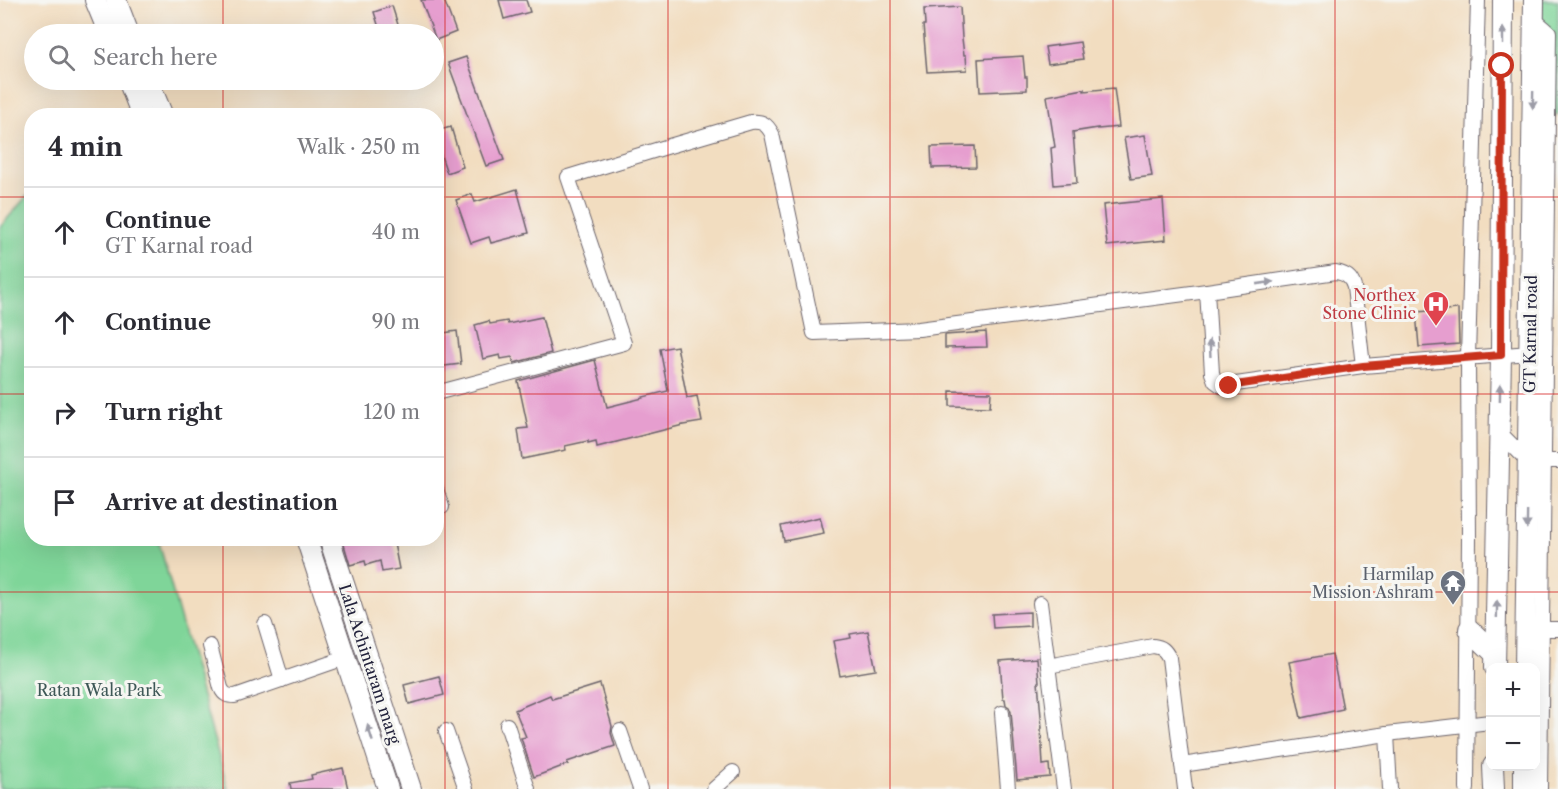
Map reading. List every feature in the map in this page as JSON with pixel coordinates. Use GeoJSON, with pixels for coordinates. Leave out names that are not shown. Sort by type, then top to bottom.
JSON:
{"type":"FeatureCollection","features":[{"type":"Feature","properties":{"kind":"main road"},"geometry":{"type":"LineString","coordinates":[[95,0],[105,24]]}},
{"type":"Feature","properties":{"kind":"main road"},"geometry":{"type":"LineString","coordinates":[[116,0],[125,24]]}},
{"type":"Feature","properties":{"kind":"main road"},"geometry":{"type":"LineString","coordinates":[[1495,661],[1501,355],[1503,0]]}},
{"type":"Feature","properties":{"kind":"main road","name":"GT Karnal road"},"geometry":{"type":"LineString","coordinates":[[1526,663],[1534,629],[1544,461],[1530,353],[1534,9]]}},
{"type":"Feature","properties":{"kind":"main road"},"geometry":{"type":"LineString","coordinates":[[1502,66],[1533,68]]}},
{"type":"Feature","properties":{"kind":"main road"},"geometry":{"type":"LineString","coordinates":[[132,90],[139,108]]}},
{"type":"Feature","properties":{"kind":"main road"},"geometry":{"type":"LineString","coordinates":[[152,90],[160,108]]}},
{"type":"Feature","properties":{"kind":"main road","name":"Lala Achintaram marg"},"geometry":{"type":"LineString","coordinates":[[309,546],[388,789]]}},
{"type":"Feature","properties":{"kind":"main road","name":"Lala Achintaram marg"},"geometry":{"type":"LineString","coordinates":[[332,546],[411,789]]}},
{"type":"Feature","properties":{"kind":"main road"},"geometry":{"type":"LineString","coordinates":[[1469,629],[1495,661]]}},
{"type":"Feature","properties":{"kind":"main road"},"geometry":{"type":"LineString","coordinates":[[1493,771],[1494,789]]}},
{"type":"Feature","properties":{"kind":"main road"},"geometry":{"type":"LineString","coordinates":[[1524,771],[1524,789]]}},
{"type":"Feature","properties":{"kind":"street"},"geometry":{"type":"LineString","coordinates":[[1467,789],[1468,357],[1478,0]]}},
{"type":"Feature","properties":{"kind":"street"},"geometry":{"type":"LineString","coordinates":[[1534,9],[1548,32],[1544,461]]}},
{"type":"Feature","properties":{"kind":"street"},"geometry":{"type":"LineString","coordinates":[[444,391],[624,343],[568,177],[677,143],[760,121],[767,125],[772,134],[814,333],[919,329],[1336,272],[1345,274],[1351,279],[1354,287],[1363,366]]}},
{"type":"Feature","properties":{"kind":"street"},"geometry":{"type":"LineString","coordinates":[[1207,291],[1212,373],[1215,381],[1222,386],[1363,366],[1530,353]]}},
{"type":"Feature","properties":{"kind":"street"},"geometry":{"type":"LineString","coordinates":[[1499,432],[1544,461]]}},
{"type":"Feature","properties":{"kind":"street"},"geometry":{"type":"LineString","coordinates":[[1040,603],[1064,789]]}},
{"type":"Feature","properties":{"kind":"street"},"geometry":{"type":"LineString","coordinates":[[265,624],[282,680]]}},
{"type":"Feature","properties":{"kind":"street"},"geometry":{"type":"LineString","coordinates":[[1540,789],[1534,629],[1558,629]]}},
{"type":"Feature","properties":{"kind":"street"},"geometry":{"type":"LineString","coordinates":[[210,646],[221,688],[223,693],[229,696],[235,696],[345,658]]}},
{"type":"Feature","properties":{"kind":"street"},"geometry":{"type":"LineString","coordinates":[[1048,666],[1154,646],[1166,651],[1169,658],[1185,789]]}},
{"type":"Feature","properties":{"kind":"street"},"geometry":{"type":"LineString","coordinates":[[1002,713],[1008,789]]}},
{"type":"Feature","properties":{"kind":"street"},"geometry":{"type":"LineString","coordinates":[[1182,765],[1387,734],[1486,722]]}},
{"type":"Feature","properties":{"kind":"street"},"geometry":{"type":"LineString","coordinates":[[507,725],[528,789]]}},
{"type":"Feature","properties":{"kind":"street"},"geometry":{"type":"LineString","coordinates":[[620,730],[640,789]]}},
{"type":"Feature","properties":{"kind":"street"},"geometry":{"type":"LineString","coordinates":[[446,731],[466,789]]}},
{"type":"Feature","properties":{"kind":"street"},"geometry":{"type":"LineString","coordinates":[[1387,734],[1390,789]]}},
{"type":"Feature","properties":{"kind":"street"},"geometry":{"type":"LineString","coordinates":[[714,789],[733,772]]}},
{"type":"Feature","properties":{"kind":"green space"},"geometry":{"type":"Polygon","coordinates":[[[1542,0],[1558,0],[1558,115],[1537,116],[1542,0]]]}},
{"type":"Feature","properties":{"kind":"green space","name":"Ratan Wala Park"},"geometry":{"type":"Polygon","coordinates":[[[24,199],[24,546],[160,546],[228,789],[0,789],[0,227],[24,199]]]}},
{"type":"Feature","properties":{"kind":"building"},"geometry":{"type":"Polygon","coordinates":[[[421,0],[444,0],[456,32],[444,37],[444,24],[430,24],[421,0]]]}},
{"type":"Feature","properties":{"kind":"building"},"geometry":{"type":"Polygon","coordinates":[[[499,0],[526,0],[530,12],[504,19],[499,0]]]}},
{"type":"Feature","properties":{"kind":"building"},"geometry":{"type":"Polygon","coordinates":[[[392,6],[398,24],[378,24],[374,12],[392,6]]]}},
{"type":"Feature","properties":{"kind":"building"},"geometry":{"type":"Polygon","coordinates":[[[960,7],[967,70],[927,72],[924,9],[960,7]]]}},
{"type":"Feature","properties":{"kind":"building"},"geometry":{"type":"Polygon","coordinates":[[[1080,42],[1083,59],[1048,64],[1045,47],[1080,42]]]}},
{"type":"Feature","properties":{"kind":"building"},"geometry":{"type":"Polygon","coordinates":[[[1023,56],[1027,90],[980,92],[978,59],[1023,56]]]}},
{"type":"Feature","properties":{"kind":"building"},"geometry":{"type":"Polygon","coordinates":[[[466,57],[504,160],[486,166],[448,63],[466,57]]]}},
{"type":"Feature","properties":{"kind":"building"},"geometry":{"type":"Polygon","coordinates":[[[1114,88],[1119,127],[1073,132],[1077,183],[1054,185],[1051,148],[1055,147],[1047,96],[1084,89],[1084,91],[1114,88]]]}},
{"type":"Feature","properties":{"kind":"building"},"geometry":{"type":"Polygon","coordinates":[[[451,127],[463,167],[447,173],[444,164],[444,129],[451,127]]]}},
{"type":"Feature","properties":{"kind":"building"},"geometry":{"type":"Polygon","coordinates":[[[1145,135],[1152,176],[1131,179],[1124,138],[1145,135]]]}},
{"type":"Feature","properties":{"kind":"building"},"geometry":{"type":"Polygon","coordinates":[[[975,146],[976,167],[932,168],[931,147],[975,146]]]}},
{"type":"Feature","properties":{"kind":"building"},"geometry":{"type":"Polygon","coordinates":[[[517,189],[529,233],[491,243],[489,237],[471,243],[456,200],[472,194],[475,202],[517,189]]]}},
{"type":"Feature","properties":{"kind":"building"},"geometry":{"type":"Polygon","coordinates":[[[1163,199],[1166,240],[1107,246],[1103,205],[1163,199]]]}},
{"type":"Feature","properties":{"kind":"building"},"geometry":{"type":"Polygon","coordinates":[[[1458,309],[1459,344],[1419,347],[1416,312],[1458,309]]]}},
{"type":"Feature","properties":{"kind":"building"},"geometry":{"type":"Polygon","coordinates":[[[542,317],[551,353],[514,363],[512,357],[501,359],[500,355],[483,359],[475,325],[489,321],[490,324],[507,321],[508,324],[542,317]]]}},
{"type":"Feature","properties":{"kind":"building"},"geometry":{"type":"Polygon","coordinates":[[[457,331],[461,364],[444,366],[444,333],[457,331]]]}},
{"type":"Feature","properties":{"kind":"building"},"geometry":{"type":"Polygon","coordinates":[[[986,332],[987,347],[945,348],[945,335],[986,332]]]}},
{"type":"Feature","properties":{"kind":"building"},"geometry":{"type":"Polygon","coordinates":[[[677,346],[687,398],[697,396],[702,422],[597,447],[596,441],[588,443],[588,441],[565,446],[566,450],[522,459],[518,429],[528,428],[518,381],[595,360],[607,407],[668,391],[660,349],[677,346]]]}},
{"type":"Feature","properties":{"kind":"building"},"geometry":{"type":"Polygon","coordinates":[[[950,391],[991,392],[990,407],[950,406],[950,391]]]}},
{"type":"Feature","properties":{"kind":"building"},"geometry":{"type":"Polygon","coordinates":[[[820,517],[824,533],[784,541],[781,526],[820,517]]]}},
{"type":"Feature","properties":{"kind":"building"},"geometry":{"type":"Polygon","coordinates":[[[344,546],[395,546],[399,569],[382,572],[380,561],[366,565],[365,561],[350,565],[344,546]]]}},
{"type":"Feature","properties":{"kind":"building"},"geometry":{"type":"Polygon","coordinates":[[[1030,612],[1030,626],[993,628],[992,614],[1030,612]]]}},
{"type":"Feature","properties":{"kind":"building"},"geometry":{"type":"Polygon","coordinates":[[[868,631],[876,670],[840,676],[833,641],[851,638],[850,634],[868,631]]]}},
{"type":"Feature","properties":{"kind":"building"},"geometry":{"type":"Polygon","coordinates":[[[1332,654],[1343,709],[1301,718],[1289,662],[1332,654]]]}},
{"type":"Feature","properties":{"kind":"building"},"geometry":{"type":"Polygon","coordinates":[[[1037,658],[1043,765],[1049,764],[1050,777],[1017,780],[1011,712],[1003,699],[1000,661],[1037,658]]]}},
{"type":"Feature","properties":{"kind":"building"},"geometry":{"type":"Polygon","coordinates":[[[439,676],[444,695],[409,704],[404,685],[439,676]]]}},
{"type":"Feature","properties":{"kind":"building"},"geometry":{"type":"Polygon","coordinates":[[[600,684],[615,746],[567,762],[568,764],[534,777],[521,738],[526,737],[515,710],[550,695],[552,699],[600,684]]]}},
{"type":"Feature","properties":{"kind":"building"},"geometry":{"type":"Polygon","coordinates":[[[343,768],[348,789],[291,789],[290,783],[312,779],[311,775],[343,768]]]}},
{"type":"Feature","properties":{"kind":"place","name":"Northex Stone Clinic"},"geometry":{"type":"Point","coordinates":[1436,327]}},
{"type":"Feature","properties":{"kind":"place","name":"Harmilap Mission Ashram"},"geometry":{"type":"Point","coordinates":[1453,606]}},
{"type":"Feature","properties":{"kind":"route"},"geometry":{"type":"LineString","coordinates":[[1229,386],[1363,366],[1501,355],[1502,66]]}}]}
